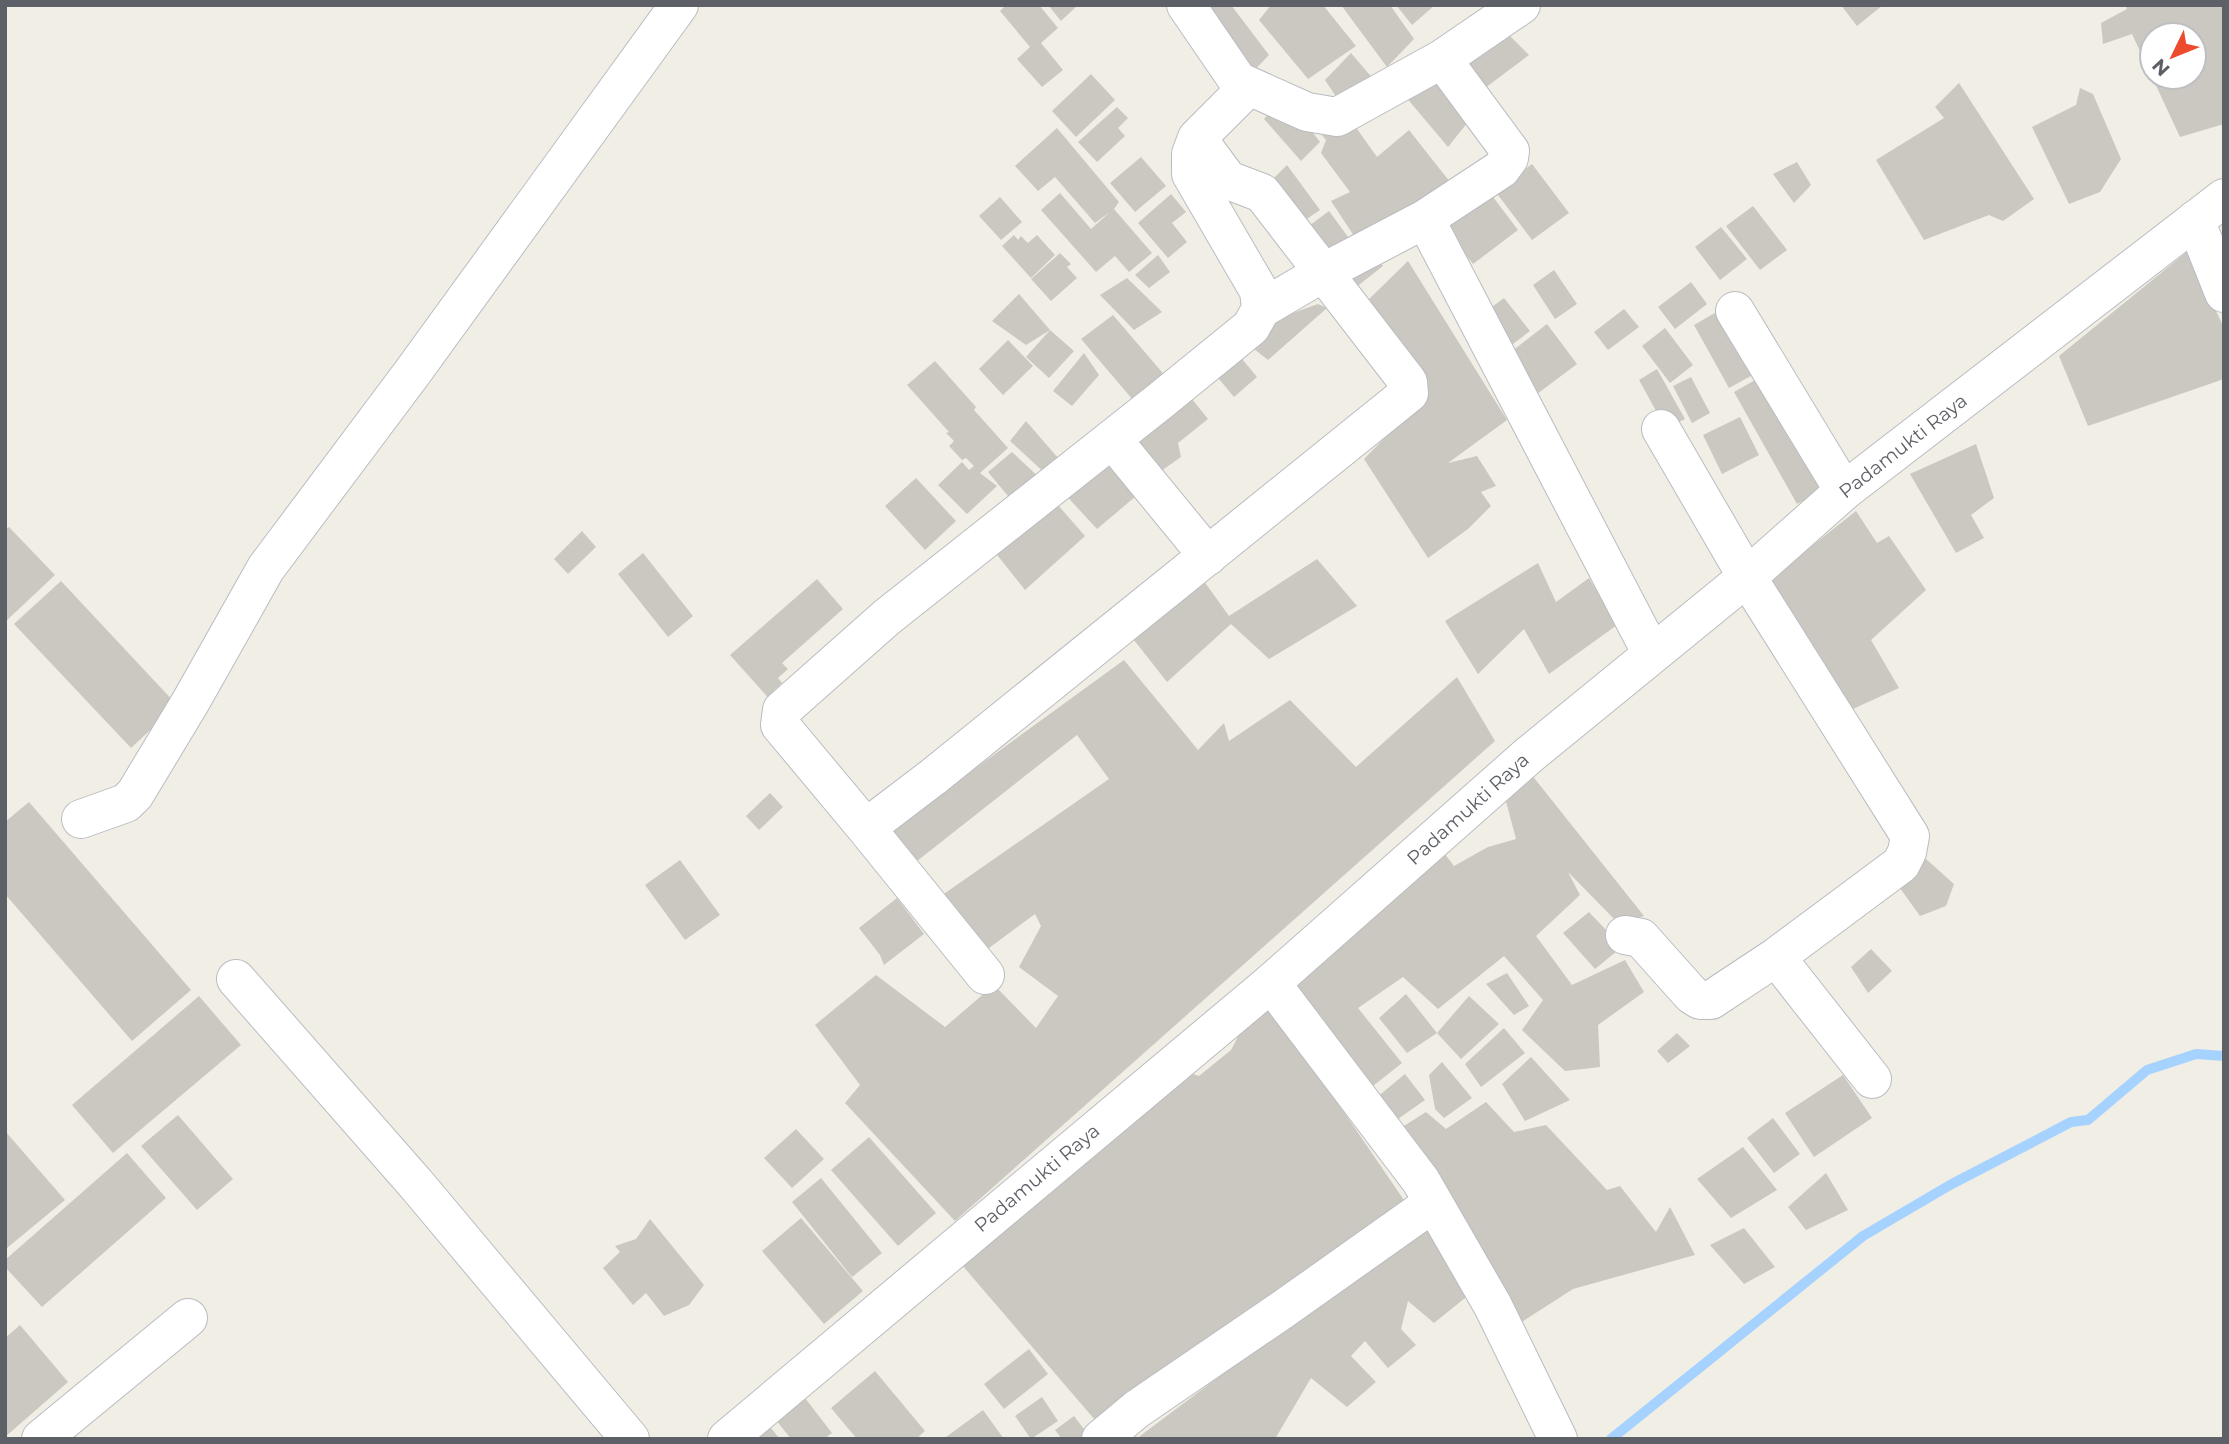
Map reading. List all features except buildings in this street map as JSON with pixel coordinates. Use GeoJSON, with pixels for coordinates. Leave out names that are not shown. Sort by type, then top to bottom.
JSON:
{"type":"FeatureCollection","features":[{"type":"Feature","properties":{"kind":"street"},"geometry":{"type":"LineString","coordinates":[[81,819],[126,803],[135,794],[266,568],[412,373],[679,5]]}},
{"type":"Feature","properties":{"kind":"street"},"geometry":{"type":"LineString","coordinates":[[1186,5],[1238,80],[1307,112],[1337,117],[1442,59],[1521,5]]}},
{"type":"Feature","properties":{"kind":"street"},"geometry":{"type":"LineString","coordinates":[[985,975],[780,726],[782,710],[887,617],[1251,327],[1261,309],[1324,272],[1425,219],[1502,169],[1510,151],[1442,59]]}},
{"type":"Feature","properties":{"kind":"street"},"geometry":{"type":"LineString","coordinates":[[1249,86],[1197,138],[1191,154],[1191,174],[1259,291],[1261,309]]}},
{"type":"Feature","properties":{"kind":"street"},"geometry":{"type":"LineString","coordinates":[[866,828],[1409,393],[1408,382],[1262,193],[1228,180],[1197,138]]}},
{"type":"Feature","properties":{"kind":"street"},"geometry":{"type":"LineString","coordinates":[[2209,209],[2224,293]]}},
{"type":"Feature","properties":{"kind":"street","name":"Padamukti Raya"},"geometry":{"type":"LineString","coordinates":[[727,1439],[1271,983],[1529,755],[1747,577],[1844,491],[2209,209]]}},
{"type":"Feature","properties":{"kind":"street"},"geometry":{"type":"LineString","coordinates":[[1425,219],[1652,654]]}},
{"type":"Feature","properties":{"kind":"street"},"geometry":{"type":"LineString","coordinates":[[1735,311],[1844,491]]}},
{"type":"Feature","properties":{"kind":"street"},"geometry":{"type":"LineString","coordinates":[[1625,935],[1641,938],[1692,995],[1700,1000],[1711,1000],[1776,957],[1901,863],[1907,852],[1910,836],[1747,577],[1661,429]]}},
{"type":"Feature","properties":{"kind":"street"},"geometry":{"type":"LineString","coordinates":[[1112,439],[1208,556]]}},
{"type":"Feature","properties":{"kind":"street"},"geometry":{"type":"LineString","coordinates":[[1776,957],[1872,1079]]}},
{"type":"Feature","properties":{"kind":"street"},"geometry":{"type":"LineString","coordinates":[[236,979],[416,1184],[630,1439]]}},
{"type":"Feature","properties":{"kind":"street"},"geometry":{"type":"LineString","coordinates":[[1271,983],[1413,1171],[1493,1306],[1558,1439]]}},
{"type":"Feature","properties":{"kind":"street"},"geometry":{"type":"LineString","coordinates":[[1101,1439],[1137,1409],[1433,1203]]}},
{"type":"Feature","properties":{"kind":"street"},"geometry":{"type":"LineString","coordinates":[[41,1439],[188,1318]]}},
{"type":"Feature","properties":{"kind":"waterway"},"geometry":{"type":"LineString","coordinates":[[1611,1439],[1863,1236],[1950,1185],[2071,1122],[2088,1120],[2147,1070],[2196,1054],[2224,1056]]}}]}
